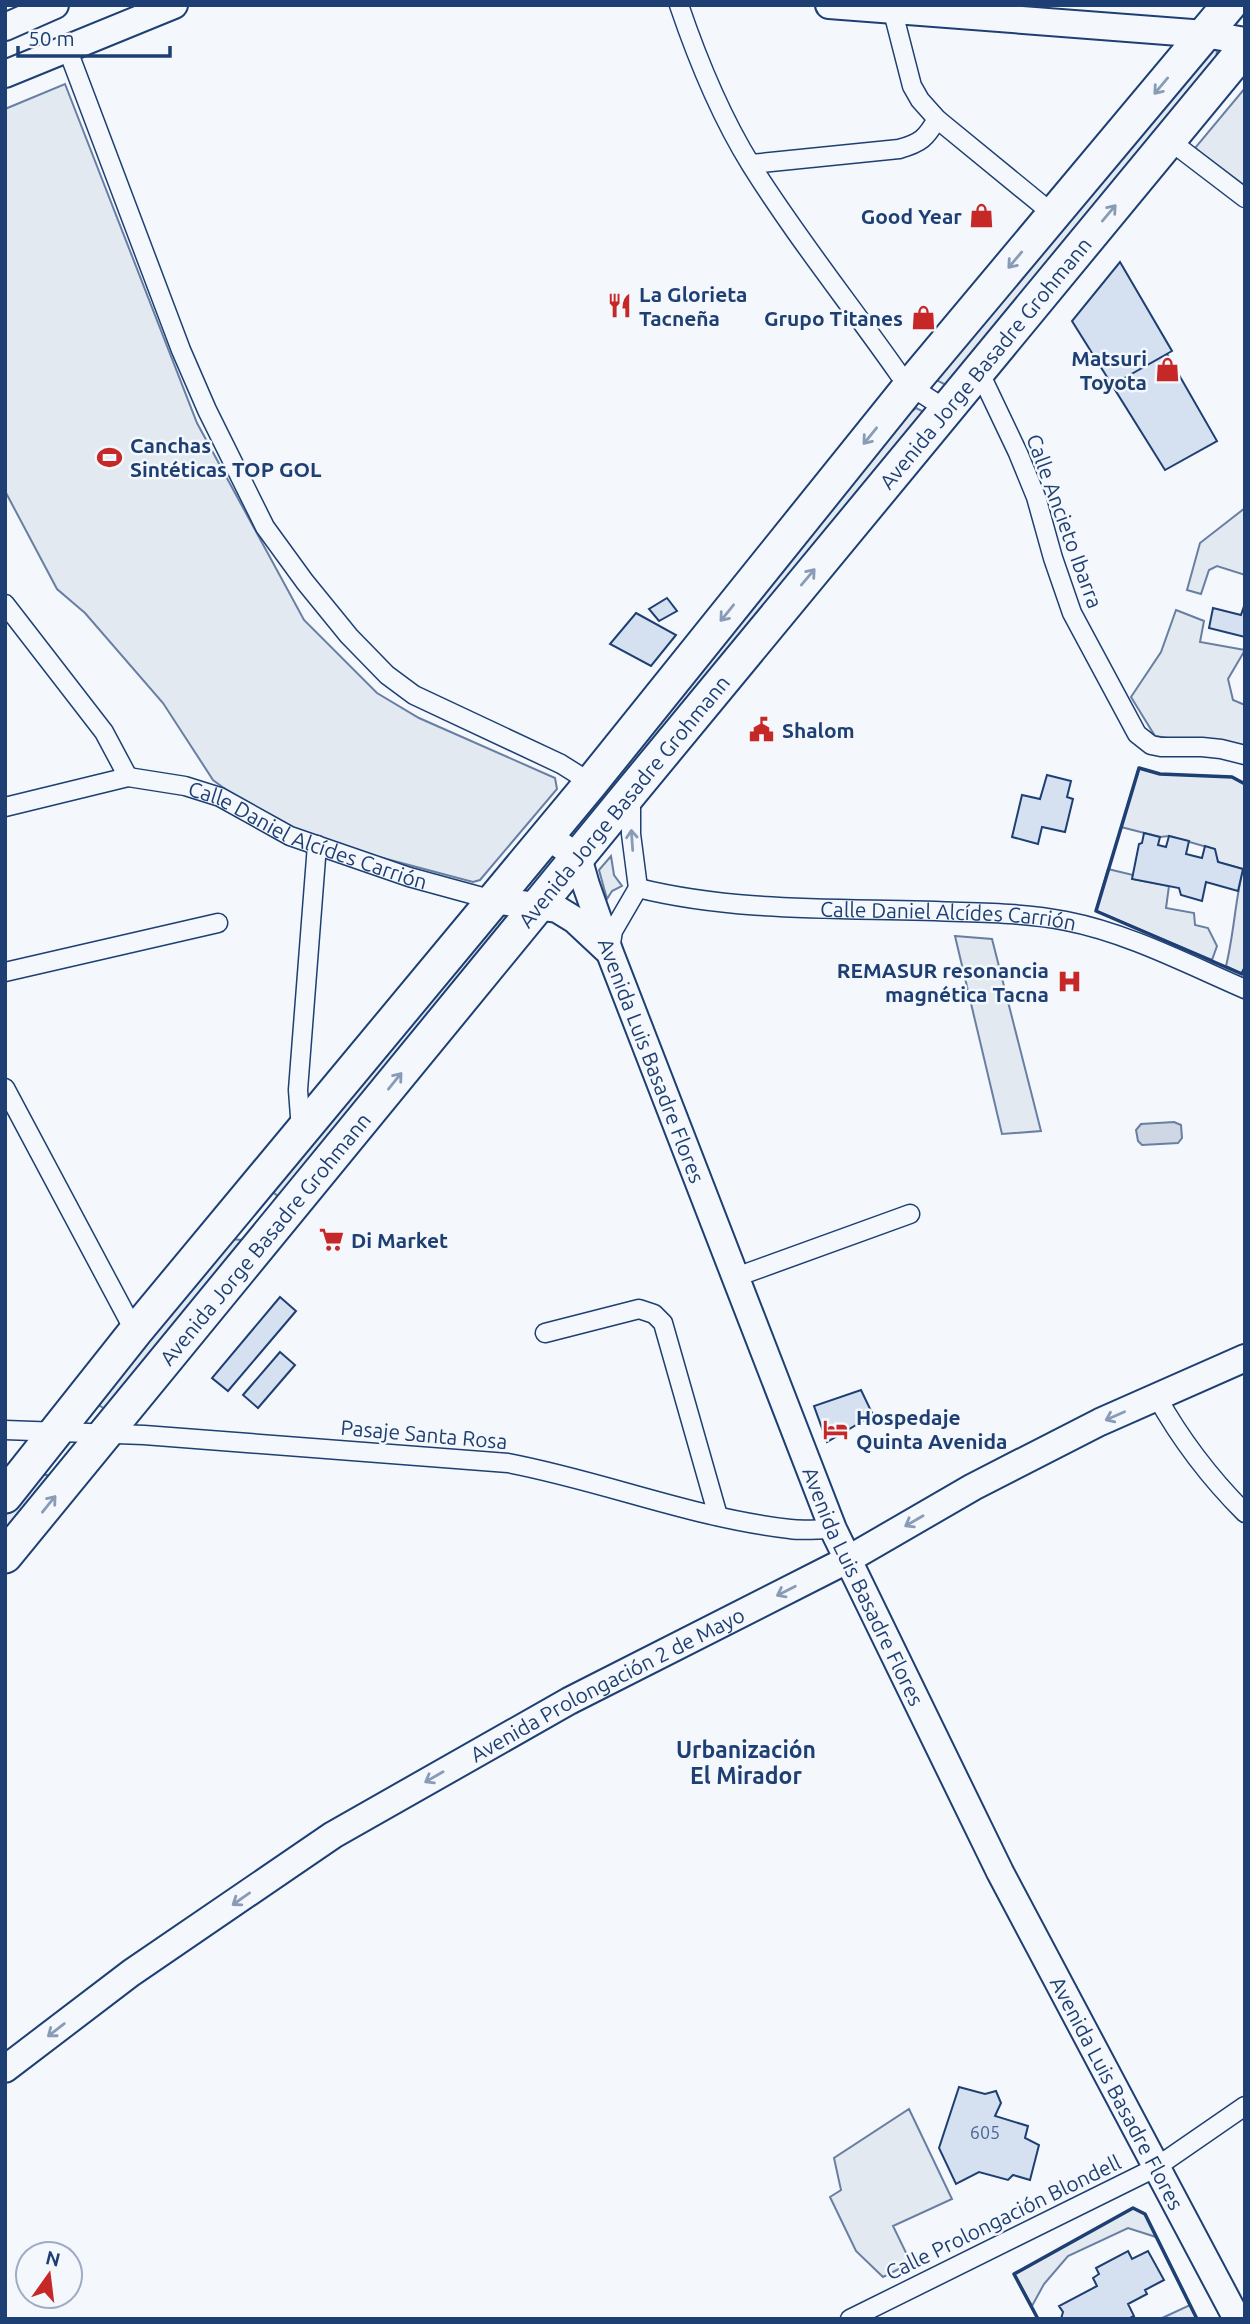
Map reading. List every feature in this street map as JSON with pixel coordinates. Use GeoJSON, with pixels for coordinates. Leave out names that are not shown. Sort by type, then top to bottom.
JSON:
{"type":"FeatureCollection","features":[{"type":"Feature","properties":{"kind":"highway","name":"Avenida Jorge Basadre Grohmann"},"geometry":{"type":"LineString","coordinates":[[5,1496],[135,1332],[591,783],[910,386],[1229,5]]}},
{"type":"Feature","properties":{"kind":"highway","name":"Avenida Jorge Basadre Grohmann"},"geometry":{"type":"LineString","coordinates":[[5,1556],[1245,48]]}},
{"type":"Feature","properties":{"kind":"street"},"geometry":{"type":"LineString","coordinates":[[5,27],[55,5]]}},
{"type":"Feature","properties":{"kind":"street"},"geometry":{"type":"LineString","coordinates":[[5,74],[174,5]]}},
{"type":"Feature","properties":{"kind":"street"},"geometry":{"type":"LineString","coordinates":[[679,5],[715,99],[751,164],[910,386],[947,410]]}},
{"type":"Feature","properties":{"kind":"street"},"geometry":{"type":"LineString","coordinates":[[829,5],[892,12],[966,11],[1205,34],[1245,41]]}},
{"type":"Feature","properties":{"kind":"street"},"geometry":{"type":"LineString","coordinates":[[892,12],[912,86],[920,100],[937,119],[1053,214]]}},
{"type":"Feature","properties":{"kind":"street"},"geometry":{"type":"LineString","coordinates":[[67,48],[181,350],[207,410],[265,527],[349,636],[387,675],[414,695],[561,764],[591,783]]}},
{"type":"Feature","properties":{"kind":"street"},"geometry":{"type":"LineString","coordinates":[[751,164],[899,149],[917,144],[928,135],[937,119]]}},
{"type":"Feature","properties":{"kind":"street"},"geometry":{"type":"LineString","coordinates":[[1169,140],[1245,198]]}},
{"type":"Feature","properties":{"kind":"street","name":"Calle Ancieto Ibarra"},"geometry":{"type":"LineString","coordinates":[[979,371],[1036,497],[1072,613],[1137,734],[1151,745],[1161,747],[1222,749],[1245,755]]}},
{"type":"Feature","properties":{"kind":"street"},"geometry":{"type":"LineString","coordinates":[[5,604],[104,732],[128,777],[5,807]]}},
{"type":"Feature","properties":{"kind":"street","name":"Calle Daniel Alcídes Carrión"},"geometry":{"type":"LineString","coordinates":[[128,777],[185,786],[220,797],[290,836],[408,877],[493,900],[557,909],[575,920],[610,953]]}},
{"type":"Feature","properties":{"kind":"street"},"geometry":{"type":"LineString","coordinates":[[610,953],[613,931],[638,888],[631,834],[631,792]]}},
{"type":"Feature","properties":{"kind":"street"},"geometry":{"type":"LineString","coordinates":[[547,836],[578,857]]}},
{"type":"Feature","properties":{"kind":"street"},"geometry":{"type":"LineString","coordinates":[[301,1133],[298,1090],[317,845]]}},
{"type":"Feature","properties":{"kind":"street","name":"Avenida Luis Basadre Flores"},"geometry":{"type":"LineString","coordinates":[[578,857],[610,953],[832,1529],[1000,1872],[1237,2319]]}},
{"type":"Feature","properties":{"kind":"street","name":"Calle Daniel Alcídes Carrión"},"geometry":{"type":"LineString","coordinates":[[638,888],[728,905],[1004,914],[1064,920],[1101,929],[1245,989]]}},
{"type":"Feature","properties":{"kind":"street"},"geometry":{"type":"LineString","coordinates":[[5,972],[218,923]]}},
{"type":"Feature","properties":{"kind":"street"},"geometry":{"type":"LineString","coordinates":[[5,1088],[135,1332]]}},
{"type":"Feature","properties":{"kind":"street"},"geometry":{"type":"LineString","coordinates":[[736,1278],[910,1214]]}},
{"type":"Feature","properties":{"kind":"street"},"geometry":{"type":"LineString","coordinates":[[545,1334],[639,1309],[654,1314],[663,1323],[719,1516]]}},
{"type":"Feature","properties":{"kind":"street","name":"Avenida Prolongación 2 de Mayo"},"geometry":{"type":"LineString","coordinates":[[5,2069],[131,1973],[333,1835],[569,1701],[847,1560],[973,1487],[1100,1422],[1245,1358]]}},
{"type":"Feature","properties":{"kind":"street"},"geometry":{"type":"LineString","coordinates":[[1157,1397],[1205,1469],[1245,1513]]}},
{"type":"Feature","properties":{"kind":"street","name":"Pasaje Santa Rosa"},"geometry":{"type":"LineString","coordinates":[[5,1430],[106,1434],[508,1463],[557,1473],[649,1500],[719,1516],[792,1529],[832,1529]]}},
{"type":"Feature","properties":{"kind":"street","name":"Calle Prolongación Blondell"},"geometry":{"type":"LineString","coordinates":[[850,2319],[1155,2168],[1245,2106]]}},
{"type":"Feature","properties":{"kind":"shaded area"},"geometry":{"type":"Polygon","coordinates":[[[1217,45],[1216,74],[946,385],[938,381],[938,369],[1217,45]]]}},
{"type":"Feature","properties":{"kind":"shaded area","name":"Canchas Sintéticas TOP GOL"},"geometry":{"type":"Polygon","coordinates":[[[65,84],[197,423],[304,620],[377,693],[419,718],[555,778],[557,789],[480,880],[473,882],[298,833],[248,806],[213,780],[163,703],[85,613],[57,589],[5,491],[5,109],[65,84]]]}},
{"type":"Feature","properties":{"kind":"shaded area"},"geometry":{"type":"Polygon","coordinates":[[[1245,88],[1245,189],[1195,148],[1245,88]]]}},
{"type":"Feature","properties":{"kind":"shaded area"},"geometry":{"type":"Polygon","coordinates":[[[916,408],[924,412],[580,834],[571,829],[910,413],[916,408]]]}},
{"type":"Feature","properties":{"kind":"shaded area"},"geometry":{"type":"Polygon","coordinates":[[[1245,508],[1245,575],[1217,566],[1209,570],[1201,594],[1187,590],[1200,543],[1245,508]]]}},
{"type":"Feature","properties":{"kind":"shaded area"},"geometry":{"type":"Polygon","coordinates":[[[1176,610],[1204,621],[1200,642],[1245,650],[1228,679],[1233,700],[1245,705],[1245,750],[1155,736],[1131,697],[1161,652],[1176,610]]]}},
{"type":"Feature","properties":{"kind":"shaded area"},"geometry":{"type":"Polygon","coordinates":[[[1139,768],[1160,774],[1232,777],[1245,784],[1245,968],[1242,974],[1226,966],[1243,869],[1218,862],[1214,849],[1169,836],[1160,837],[1121,827],[1139,768]]]}},
{"type":"Feature","properties":{"kind":"shaded area"},"geometry":{"type":"Polygon","coordinates":[[[611,856],[614,875],[622,886],[612,891],[607,899],[599,870],[611,856]]]}},
{"type":"Feature","properties":{"kind":"shaded area"},"geometry":{"type":"Polygon","coordinates":[[[1108,869],[1133,875],[1133,879],[1169,886],[1166,908],[1194,913],[1195,925],[1208,928],[1217,946],[1212,960],[1096,911],[1108,869]]]}},
{"type":"Feature","properties":{"kind":"shaded area"},"geometry":{"type":"Polygon","coordinates":[[[498,913],[508,915],[509,925],[279,1197],[274,1193],[273,1183],[498,913]]]}},
{"type":"Feature","properties":{"kind":"shaded area"},"geometry":{"type":"Polygon","coordinates":[[[955,936],[992,939],[1041,1131],[1002,1134],[955,936]]]}},
{"type":"Feature","properties":{"kind":"shaded area"},"geometry":{"type":"Polygon","coordinates":[[[1174,1122],[1181,1125],[1182,1138],[1178,1143],[1142,1145],[1138,1141],[1136,1130],[1141,1124],[1174,1122]]]}},
{"type":"Feature","properties":{"kind":"shaded area"},"geometry":{"type":"Polygon","coordinates":[[[230,1239],[242,1240],[244,1249],[107,1410],[100,1406],[99,1398],[230,1239]]]}},
{"type":"Feature","properties":{"kind":"shaded area"},"geometry":{"type":"Polygon","coordinates":[[[33,1475],[47,1475],[50,1485],[5,1538],[5,1509],[33,1475]]]}},
{"type":"Feature","properties":{"kind":"shaded area"},"geometry":{"type":"Polygon","coordinates":[[[909,2109],[952,2199],[893,2226],[911,2263],[883,2277],[856,2251],[830,2197],[841,2190],[834,2158],[909,2109]]]}},
{"type":"Feature","properties":{"kind":"shaded area"},"geometry":{"type":"Polygon","coordinates":[[[1133,2208],[1145,2214],[1156,2237],[1128,2228],[1068,2256],[1044,2284],[1032,2306],[1014,2274],[1133,2208]]]}},
{"type":"Feature","properties":{"kind":"shaded area"},"geometry":{"type":"Polygon","coordinates":[[[1190,2305],[1197,2319],[1160,2319],[1190,2305]]]}},
{"type":"Feature","properties":{"kind":"building"},"geometry":{"type":"Polygon","coordinates":[[[1120,262],[1172,351],[1112,385],[1072,321],[1120,262]]]}},
{"type":"Feature","properties":{"kind":"building"},"geometry":{"type":"Polygon","coordinates":[[[1167,354],[1217,441],[1165,470],[1112,385],[1167,354]]]}},
{"type":"Feature","properties":{"kind":"building"},"geometry":{"type":"Polygon","coordinates":[[[667,598],[677,611],[659,621],[649,609],[667,598]]]}},
{"type":"Feature","properties":{"kind":"building"},"geometry":{"type":"Polygon","coordinates":[[[1245,603],[1245,637],[1209,628],[1213,608],[1241,615],[1245,603]]]}},
{"type":"Feature","properties":{"kind":"building"},"geometry":{"type":"Polygon","coordinates":[[[636,613],[676,635],[651,666],[610,644],[636,613]]]}},
{"type":"Feature","properties":{"kind":"building"},"geometry":{"type":"Polygon","coordinates":[[[1047,775],[1071,781],[1067,797],[1073,799],[1065,832],[1042,827],[1038,844],[1012,837],[1022,795],[1040,799],[1047,775]]]}},
{"type":"Feature","properties":{"kind":"building"},"geometry":{"type":"Polygon","coordinates":[[[1144,833],[1160,837],[1158,845],[1166,847],[1169,836],[1189,841],[1186,854],[1202,858],[1205,846],[1215,849],[1218,862],[1243,869],[1238,891],[1206,882],[1202,901],[1181,895],[1179,888],[1132,879],[1144,833]]]}},
{"type":"Feature","properties":{"kind":"building"},"geometry":{"type":"Polygon","coordinates":[[[280,1297],[296,1311],[228,1391],[212,1378],[280,1297]]]}},
{"type":"Feature","properties":{"kind":"building"},"geometry":{"type":"Polygon","coordinates":[[[280,1352],[295,1365],[258,1408],[243,1395],[280,1352]]]}},
{"type":"Feature","properties":{"kind":"building","name":"Hospedaje Quinta Avenida"},"geometry":{"type":"Polygon","coordinates":[[[861,1390],[873,1415],[827,1442],[814,1406],[861,1390]]]}},
{"type":"Feature","properties":{"kind":"building"},"geometry":{"type":"Polygon","coordinates":[[[959,2087],[985,2094],[996,2091],[1001,2103],[995,2116],[1028,2126],[1025,2138],[1039,2145],[1030,2180],[1013,2175],[1008,2180],[979,2172],[956,2184],[939,2148],[959,2087]]]}},
{"type":"Feature","properties":{"kind":"building"},"geometry":{"type":"Polygon","coordinates":[[[1128,2251],[1132,2259],[1148,2251],[1164,2280],[1145,2290],[1147,2294],[1128,2304],[1134,2316],[1128,2319],[1061,2319],[1063,2312],[1059,2306],[1097,2286],[1093,2278],[1099,2274],[1096,2268],[1128,2251]]]}},
{"type":"Feature","properties":{"kind":"wall"},"geometry":{"type":"LineString","coordinates":[[1245,784],[1232,777],[1160,774],[1139,768],[1096,911],[1242,974],[1245,968]]}},
{"type":"Feature","properties":{"kind":"wall"},"geometry":{"type":"LineString","coordinates":[[1038,2319],[1014,2274],[1133,2208],[1145,2214],[1197,2319]]}},
{"type":"Feature","properties":{"kind":"place","name":"Good Year"},"geometry":{"type":"Point","coordinates":[982,216]}},
{"type":"Feature","properties":{"kind":"place","name":"La Glorieta Tacneña"},"geometry":{"type":"Point","coordinates":[619,306]}},
{"type":"Feature","properties":{"kind":"place","name":"Grupo Titanes"},"geometry":{"type":"Point","coordinates":[923,318]}},
{"type":"Feature","properties":{"kind":"place","name":"Matsuri Toyota"},"geometry":{"type":"Point","coordinates":[1167,370]}},
{"type":"Feature","properties":{"kind":"place","name":"Canchas Sintéticas TOP GOL"},"geometry":{"type":"Point","coordinates":[110,457]}},
{"type":"Feature","properties":{"kind":"place","name":"Shalom"},"geometry":{"type":"Point","coordinates":[762,730]}},
{"type":"Feature","properties":{"kind":"place","name":"REMASUR resonancia magnética Tacna"},"geometry":{"type":"Point","coordinates":[1069,982]}},
{"type":"Feature","properties":{"kind":"place","name":"Di Market"},"geometry":{"type":"Point","coordinates":[331,1240]}},
{"type":"Feature","properties":{"kind":"place","name":"Hospedaje Quinta Avenida"},"geometry":{"type":"Point","coordinates":[836,1429]}},
{"type":"Feature","properties":{"kind":"district","name":"Urbanización El Mirador"},"geometry":{"type":"Point","coordinates":[746,1762]}}]}
